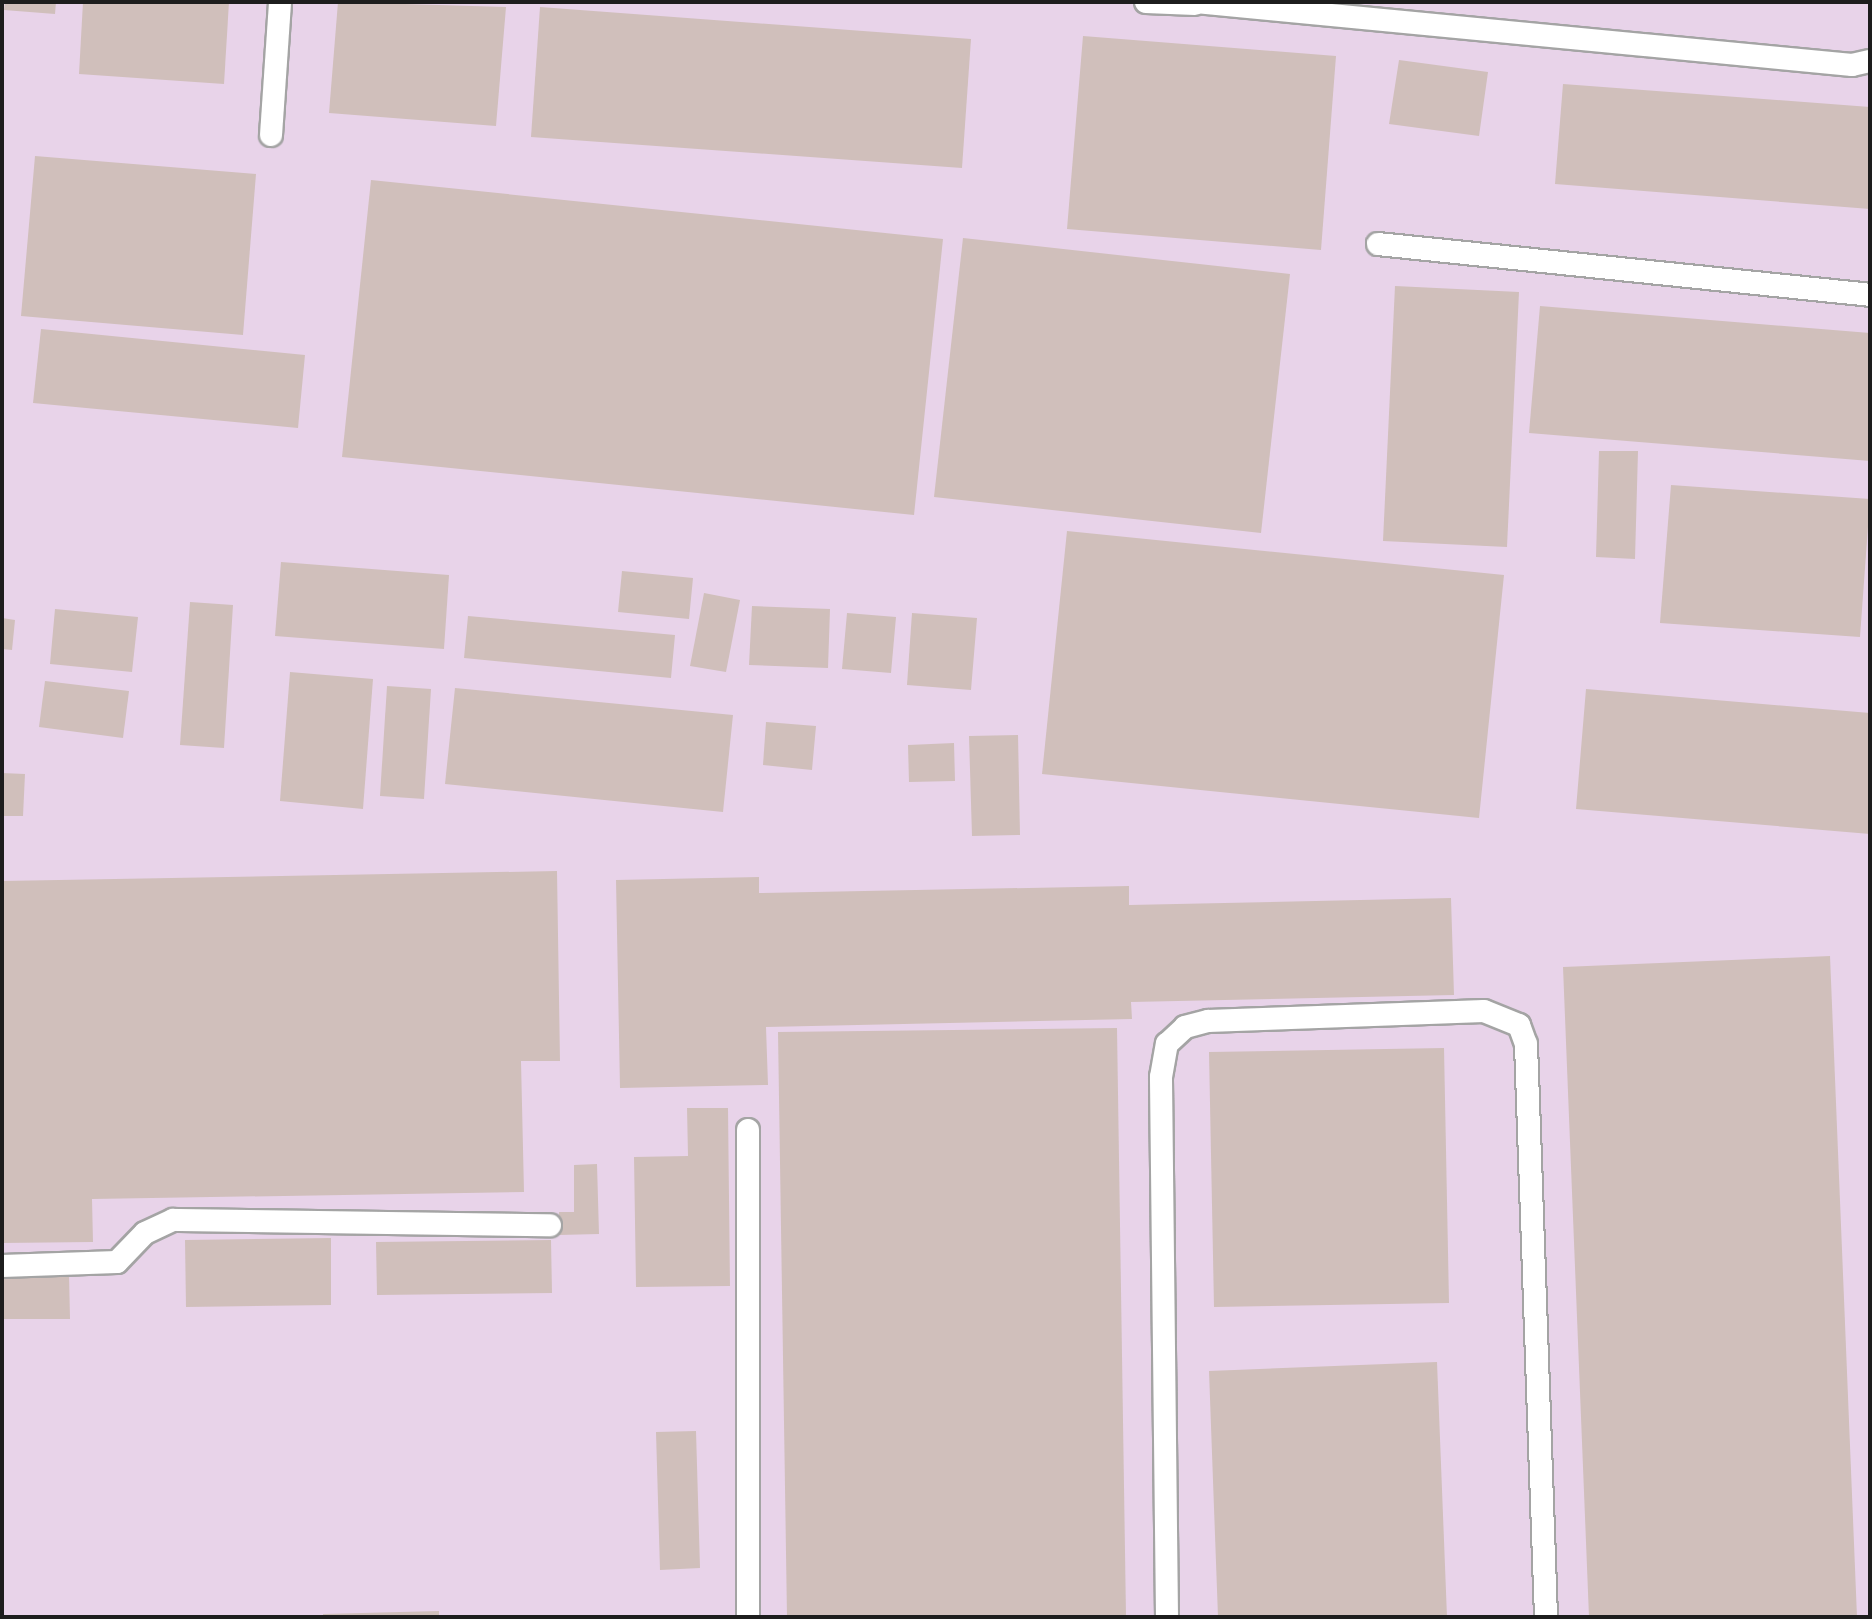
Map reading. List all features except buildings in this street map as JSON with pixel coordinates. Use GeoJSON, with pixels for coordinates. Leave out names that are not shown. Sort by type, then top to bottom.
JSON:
{"type":"FeatureCollection","features":[{"type":"Feature","properties":{"kind":"lane"},"geometry":{"type":"LineString","coordinates":[[271,135],[280,2]]}},
{"type":"Feature","properties":{"kind":"lane"},"geometry":{"type":"LineString","coordinates":[[1146,2],[1196,3],[1852,65],[1870,61]]}},
{"type":"Feature","properties":{"kind":"lane"},"geometry":{"type":"LineString","coordinates":[[1378,244],[1870,295]]}},
{"type":"Feature","properties":{"kind":"lane"},"geometry":{"type":"LineString","coordinates":[[1167,1617],[1161,1077],[1167,1044],[1185,1027],[1208,1021],[1484,1011],[1519,1025],[1526,1044],[1546,1617]]}},
{"type":"Feature","properties":{"kind":"lane"},"geometry":{"type":"LineString","coordinates":[[748,1130],[748,1617]]}},
{"type":"Feature","properties":{"kind":"lane"},"geometry":{"type":"LineString","coordinates":[[2,1266],[117,1262],[145,1233],[173,1220],[550,1225]]}},
{"type":"Feature","properties":{"kind":"shaded area"},"geometry":{"type":"Polygon","coordinates":[[[2,2],[1870,2],[1870,1617],[2,1617],[2,2]]]}}]}
